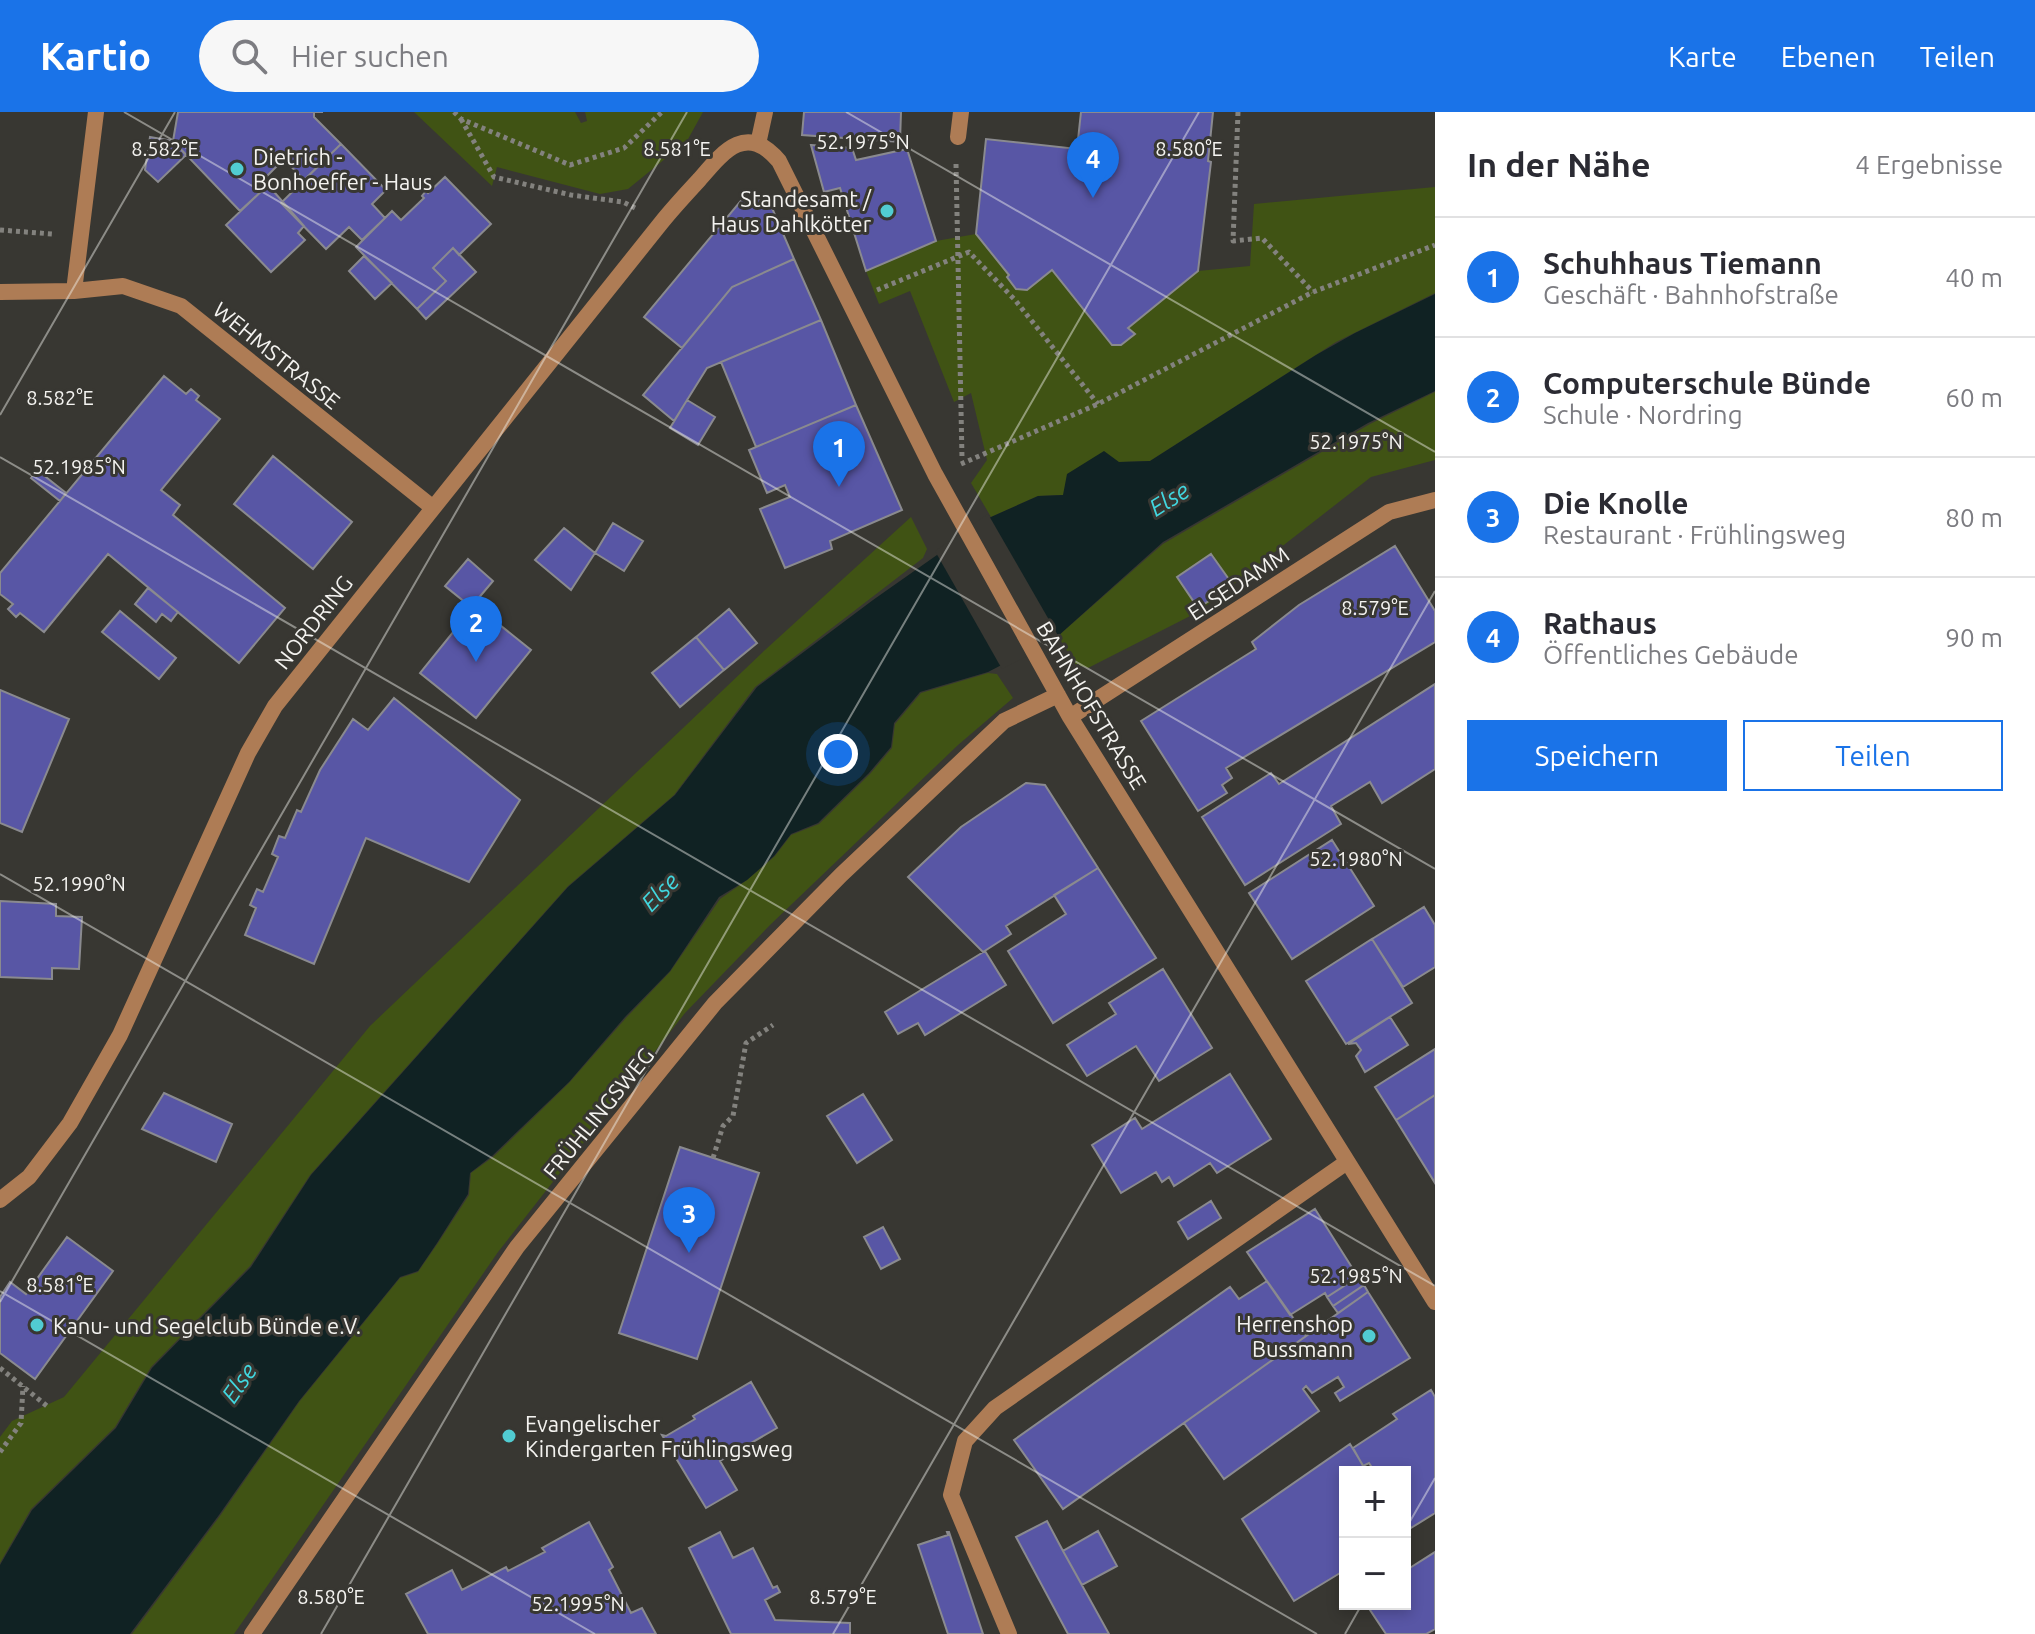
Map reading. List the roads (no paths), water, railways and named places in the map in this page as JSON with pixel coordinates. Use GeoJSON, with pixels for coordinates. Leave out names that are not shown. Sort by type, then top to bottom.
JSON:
{"type":"FeatureCollection","features":[{"type":"Feature","properties":{"kind":"street"},"geometry":{"type":"LineString","coordinates":[[74,291],[96,112]]}},
{"type":"Feature","properties":{"kind":"street"},"geometry":{"type":"LineString","coordinates":[[758,144],[765,112]]}},
{"type":"Feature","properties":{"kind":"street"},"geometry":{"type":"LineString","coordinates":[[958,137],[961,112]]}},
{"type":"Feature","properties":{"kind":"street","name":"NORDRING"},"geometry":{"type":"LineString","coordinates":[[0,1200],[29,1177],[62,1134],[120,1035],[248,753],[275,706],[661,223],[727,148],[743,142],[758,144]]}},
{"type":"Feature","properties":{"kind":"street","name":"BAHNHOFSTRASSE"},"geometry":{"type":"LineString","coordinates":[[758,144],[769,149],[779,161],[960,520],[1070,717],[1435,1302]]}},
{"type":"Feature","properties":{"kind":"street","name":"WEHMSTRASSE"},"geometry":{"type":"LineString","coordinates":[[0,292],[74,291],[123,286],[181,306],[432,507]]}},
{"type":"Feature","properties":{"kind":"street","name":"ELSEDAMM"},"geometry":{"type":"LineString","coordinates":[[1070,717],[1389,512],[1435,500]]}},
{"type":"Feature","properties":{"kind":"street","name":"FRÜHLINGSWEG"},"geometry":{"type":"LineString","coordinates":[[252,1634],[517,1247],[715,1003],[841,875],[1004,721],[1058,695]]}},
{"type":"Feature","properties":{"kind":"street"},"geometry":{"type":"LineString","coordinates":[[1009,1634],[951,1495],[965,1441],[995,1408],[1347,1162]]}},
{"type":"Feature","properties":{"kind":"water","name":"Else"},"geometry":{"type":"Polygon","coordinates":[[[1435,294],[1435,391],[1368,423],[1163,542],[1058,636],[988,672],[920,692],[894,723],[891,747],[869,773],[818,823],[791,834],[774,856],[747,880],[719,897],[670,971],[569,1082],[470,1173],[468,1194],[418,1271],[400,1277],[299,1401],[130,1634],[0,1634],[0,1565],[32,1510],[116,1428],[152,1368],[251,1267],[311,1175],[568,887],[675,795],[757,687],[991,517],[1038,496],[1063,495],[1067,474],[1104,451],[1119,462],[1150,461],[1316,355],[1435,294]]]}},
{"type":"Feature","properties":{"kind":"place","name":"Dietrich - Bonhoeffer - Haus"},"geometry":{"type":"Point","coordinates":[237,169]}},
{"type":"Feature","properties":{"kind":"place","name":"Rathaus"},"geometry":{"type":"Point","coordinates":[1093,198]}},
{"type":"Feature","properties":{"kind":"place","name":"Standesamt / Haus Dahlkötter"},"geometry":{"type":"Point","coordinates":[887,211]}},
{"type":"Feature","properties":{"kind":"place","name":"Schuhhaus Tiemann"},"geometry":{"type":"Point","coordinates":[839,487]}},
{"type":"Feature","properties":{"kind":"place","name":"Computerschule Bünde"},"geometry":{"type":"Point","coordinates":[476,662]}},
{"type":"Feature","properties":{"kind":"place","name":"Die Knolle"},"geometry":{"type":"Point","coordinates":[689,1253]}},
{"type":"Feature","properties":{"kind":"place","name":"Kanu- und Segelclub Bünde e.V."},"geometry":{"type":"Point","coordinates":[37,1325]}},
{"type":"Feature","properties":{"kind":"place","name":"Herrenshop Bussmann"},"geometry":{"type":"Point","coordinates":[1369,1336]}},
{"type":"Feature","properties":{"kind":"place","name":"Evangelischer Kindergarten Frühlingsweg"},"geometry":{"type":"Point","coordinates":[509,1436]}}]}
